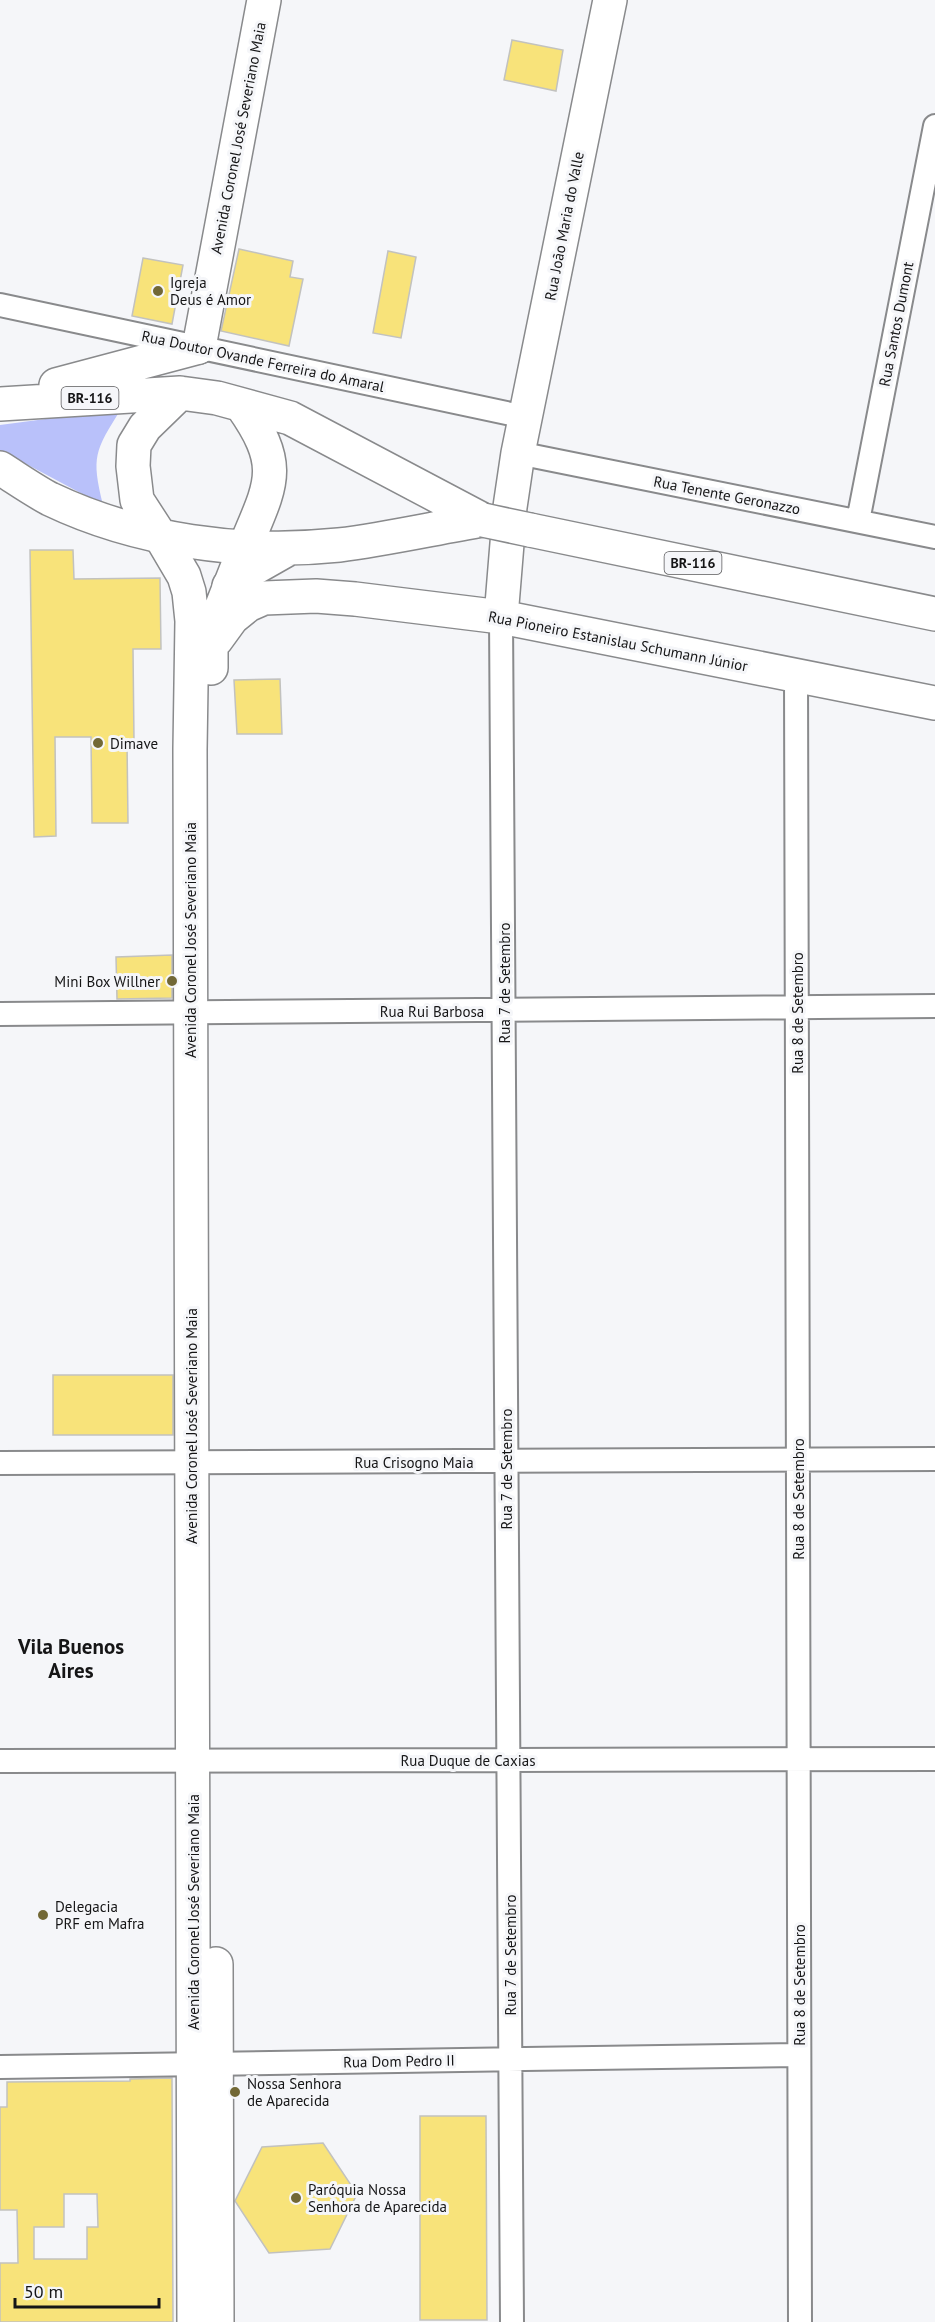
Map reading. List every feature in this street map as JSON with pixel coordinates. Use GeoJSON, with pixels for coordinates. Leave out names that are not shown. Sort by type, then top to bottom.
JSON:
{"type":"FeatureCollection","features":[{"type":"Feature","properties":{"kind":"main road","name":"Avenida Coronel José Severiano Maia"},"geometry":{"type":"LineString","coordinates":[[199,347],[264,0]]}},
{"type":"Feature","properties":{"kind":"main road","name":"Rua João Maria do Valle"},"geometry":{"type":"LineString","coordinates":[[501,617],[510,507],[518,453],[610,0]]}},
{"type":"Feature","properties":{"kind":"main road"},"geometry":{"type":"LineString","coordinates":[[0,399],[199,347]]}},
{"type":"Feature","properties":{"kind":"main road"},"geometry":{"type":"LineString","coordinates":[[161,537],[137,500],[133,466],[134,445],[145,427],[180,393]]}},
{"type":"Feature","properties":{"kind":"main road","name":"BR-116"},"geometry":{"type":"LineString","coordinates":[[0,404],[180,393],[217,398],[290,418],[483,520],[935,614]]}},
{"type":"Feature","properties":{"kind":"main road"},"geometry":{"type":"LineString","coordinates":[[242,406],[258,429],[270,458],[269,491],[245,547]]}},
{"type":"Feature","properties":{"kind":"main road","name":"BR-116"},"geometry":{"type":"LineString","coordinates":[[0,468],[49,498],[103,521],[161,537],[245,547],[290,548],[340,544],[483,520]]}},
{"type":"Feature","properties":{"kind":"main road","name":"Avenida Coronel José Severiano Maia"},"geometry":{"type":"LineString","coordinates":[[161,537],[184,576],[189,592],[192,621],[190,749],[201,1012]]}},
{"type":"Feature","properties":{"kind":"main road","name":"Avenida Coronel José Severiano Maia"},"geometry":{"type":"LineString","coordinates":[[217,2322],[205,2064],[201,1012],[211,645],[215,623],[245,547]]}},
{"type":"Feature","properties":{"kind":"main road"},"geometry":{"type":"LineString","coordinates":[[229,586],[251,570],[290,548]]}},
{"type":"Feature","properties":{"kind":"main road","name":"Rua Pioneiro Estanislau Schumann Júnior"},"geometry":{"type":"LineString","coordinates":[[211,645],[232,618],[248,605],[264,598],[284,596],[355,599],[501,617],[935,704]]}},
{"type":"Feature","properties":{"kind":"main road","name":"Avenida Coronel José Severiano Maia"},"geometry":{"type":"LineString","coordinates":[[194,2322],[205,2064]]}},
{"type":"Feature","properties":{"kind":"street","name":"Rua Santos Dumont"},"geometry":{"type":"LineString","coordinates":[[858,521],[935,126]]}},
{"type":"Feature","properties":{"kind":"street","name":"Rua Doutor Ovande Ferreira do Amaral"},"geometry":{"type":"LineString","coordinates":[[0,305],[525,417]]}},
{"type":"Feature","properties":{"kind":"street","name":"Rua Tenente Geronazzo"},"geometry":{"type":"LineString","coordinates":[[518,453],[935,537]]}},
{"type":"Feature","properties":{"kind":"street","name":"Rua 7 de Setembro"},"geometry":{"type":"LineString","coordinates":[[501,617],[512,2322]]}},
{"type":"Feature","properties":{"kind":"street","name":"Rua 8 de Setembro"},"geometry":{"type":"LineString","coordinates":[[795,675],[800,2322]]}},
{"type":"Feature","properties":{"kind":"street","name":"Rua Rui Barbosa"},"geometry":{"type":"LineString","coordinates":[[0,1014],[935,1006]]}},
{"type":"Feature","properties":{"kind":"street","name":"Rua Crisogno Maia"},"geometry":{"type":"LineString","coordinates":[[0,1463],[935,1459]]}},
{"type":"Feature","properties":{"kind":"street","name":"Rua Duque de Caxias"},"geometry":{"type":"LineString","coordinates":[[0,1761],[935,1759]]}},
{"type":"Feature","properties":{"kind":"street","name":"Rua Dom Pedro II"},"geometry":{"type":"LineString","coordinates":[[0,2067],[799,2055]]}},
{"type":"Feature","properties":{"kind":"shaded area"},"geometry":{"type":"Polygon","coordinates":[[[121,409],[98,454],[97,475],[103,505],[0,450],[0,425],[121,409]]]}},
{"type":"Feature","properties":{"kind":"building"},"geometry":{"type":"Polygon","coordinates":[[[512,40],[563,50],[556,91],[504,80],[512,40]]]}},
{"type":"Feature","properties":{"kind":"building"},"geometry":{"type":"Polygon","coordinates":[[[239,249],[293,261],[290,277],[303,279],[289,346],[221,331],[239,249]]]}},
{"type":"Feature","properties":{"kind":"building"},"geometry":{"type":"Polygon","coordinates":[[[388,251],[416,257],[401,338],[373,333],[388,251]]]}},
{"type":"Feature","properties":{"kind":"building","name":"Igreja Deus é Amor"},"geometry":{"type":"Polygon","coordinates":[[[143,258],[183,265],[172,324],[132,316],[143,258]]]}},
{"type":"Feature","properties":{"kind":"building"},"geometry":{"type":"Polygon","coordinates":[[[30,550],[73,550],[74,579],[160,578],[161,649],[133,649],[134,740],[127,741],[128,823],[92,823],[91,737],[55,737],[56,836],[34,837],[30,550]]]}},
{"type":"Feature","properties":{"kind":"building"},"geometry":{"type":"Polygon","coordinates":[[[280,679],[282,734],[237,734],[234,680],[280,679]]]}},
{"type":"Feature","properties":{"kind":"building"},"geometry":{"type":"Polygon","coordinates":[[[172,955],[172,998],[117,999],[116,957],[172,955]]]}},
{"type":"Feature","properties":{"kind":"building"},"geometry":{"type":"Polygon","coordinates":[[[53,1375],[173,1375],[173,1435],[53,1435],[53,1375]]]}},
{"type":"Feature","properties":{"kind":"building"},"geometry":{"type":"Polygon","coordinates":[[[172,2078],[173,2322],[0,2322],[0,2263],[18,2263],[17,2210],[0,2210],[0,2107],[7,2107],[7,2082],[130,2081],[130,2079],[172,2078]],[[64,2194],[64,2227],[34,2227],[34,2259],[87,2259],[87,2227],[98,2227],[97,2194],[64,2194]]]}},
{"type":"Feature","properties":{"kind":"building"},"geometry":{"type":"Polygon","coordinates":[[[420,2116],[486,2116],[487,2320],[420,2320],[420,2116]]]}},
{"type":"Feature","properties":{"kind":"building","name":"Paróquia Nossa Senhora de Aparecida"},"geometry":{"type":"Polygon","coordinates":[[[323,2143],[357,2194],[330,2249],[269,2253],[235,2201],[262,2147],[323,2143]]]}},
{"type":"Feature","properties":{"kind":"place","name":"Igreja Deus é Amor"},"geometry":{"type":"Point","coordinates":[158,291]}},
{"type":"Feature","properties":{"kind":"place","name":"Dimave"},"geometry":{"type":"Point","coordinates":[98,743]}},
{"type":"Feature","properties":{"kind":"place","name":"Mini Box Willner"},"geometry":{"type":"Point","coordinates":[172,981]}},
{"type":"Feature","properties":{"kind":"place","name":"Delegacia PRF em Mafra"},"geometry":{"type":"Point","coordinates":[43,1915]}},
{"type":"Feature","properties":{"kind":"place","name":"Nossa Senhora de Aparecida"},"geometry":{"type":"Point","coordinates":[235,2092]}},
{"type":"Feature","properties":{"kind":"place","name":"Paróquia Nossa Senhora de Aparecida"},"geometry":{"type":"Point","coordinates":[296,2198]}},
{"type":"Feature","properties":{"kind":"district","name":"Vila Buenos Aires"},"geometry":{"type":"Point","coordinates":[71,1658]}}]}
